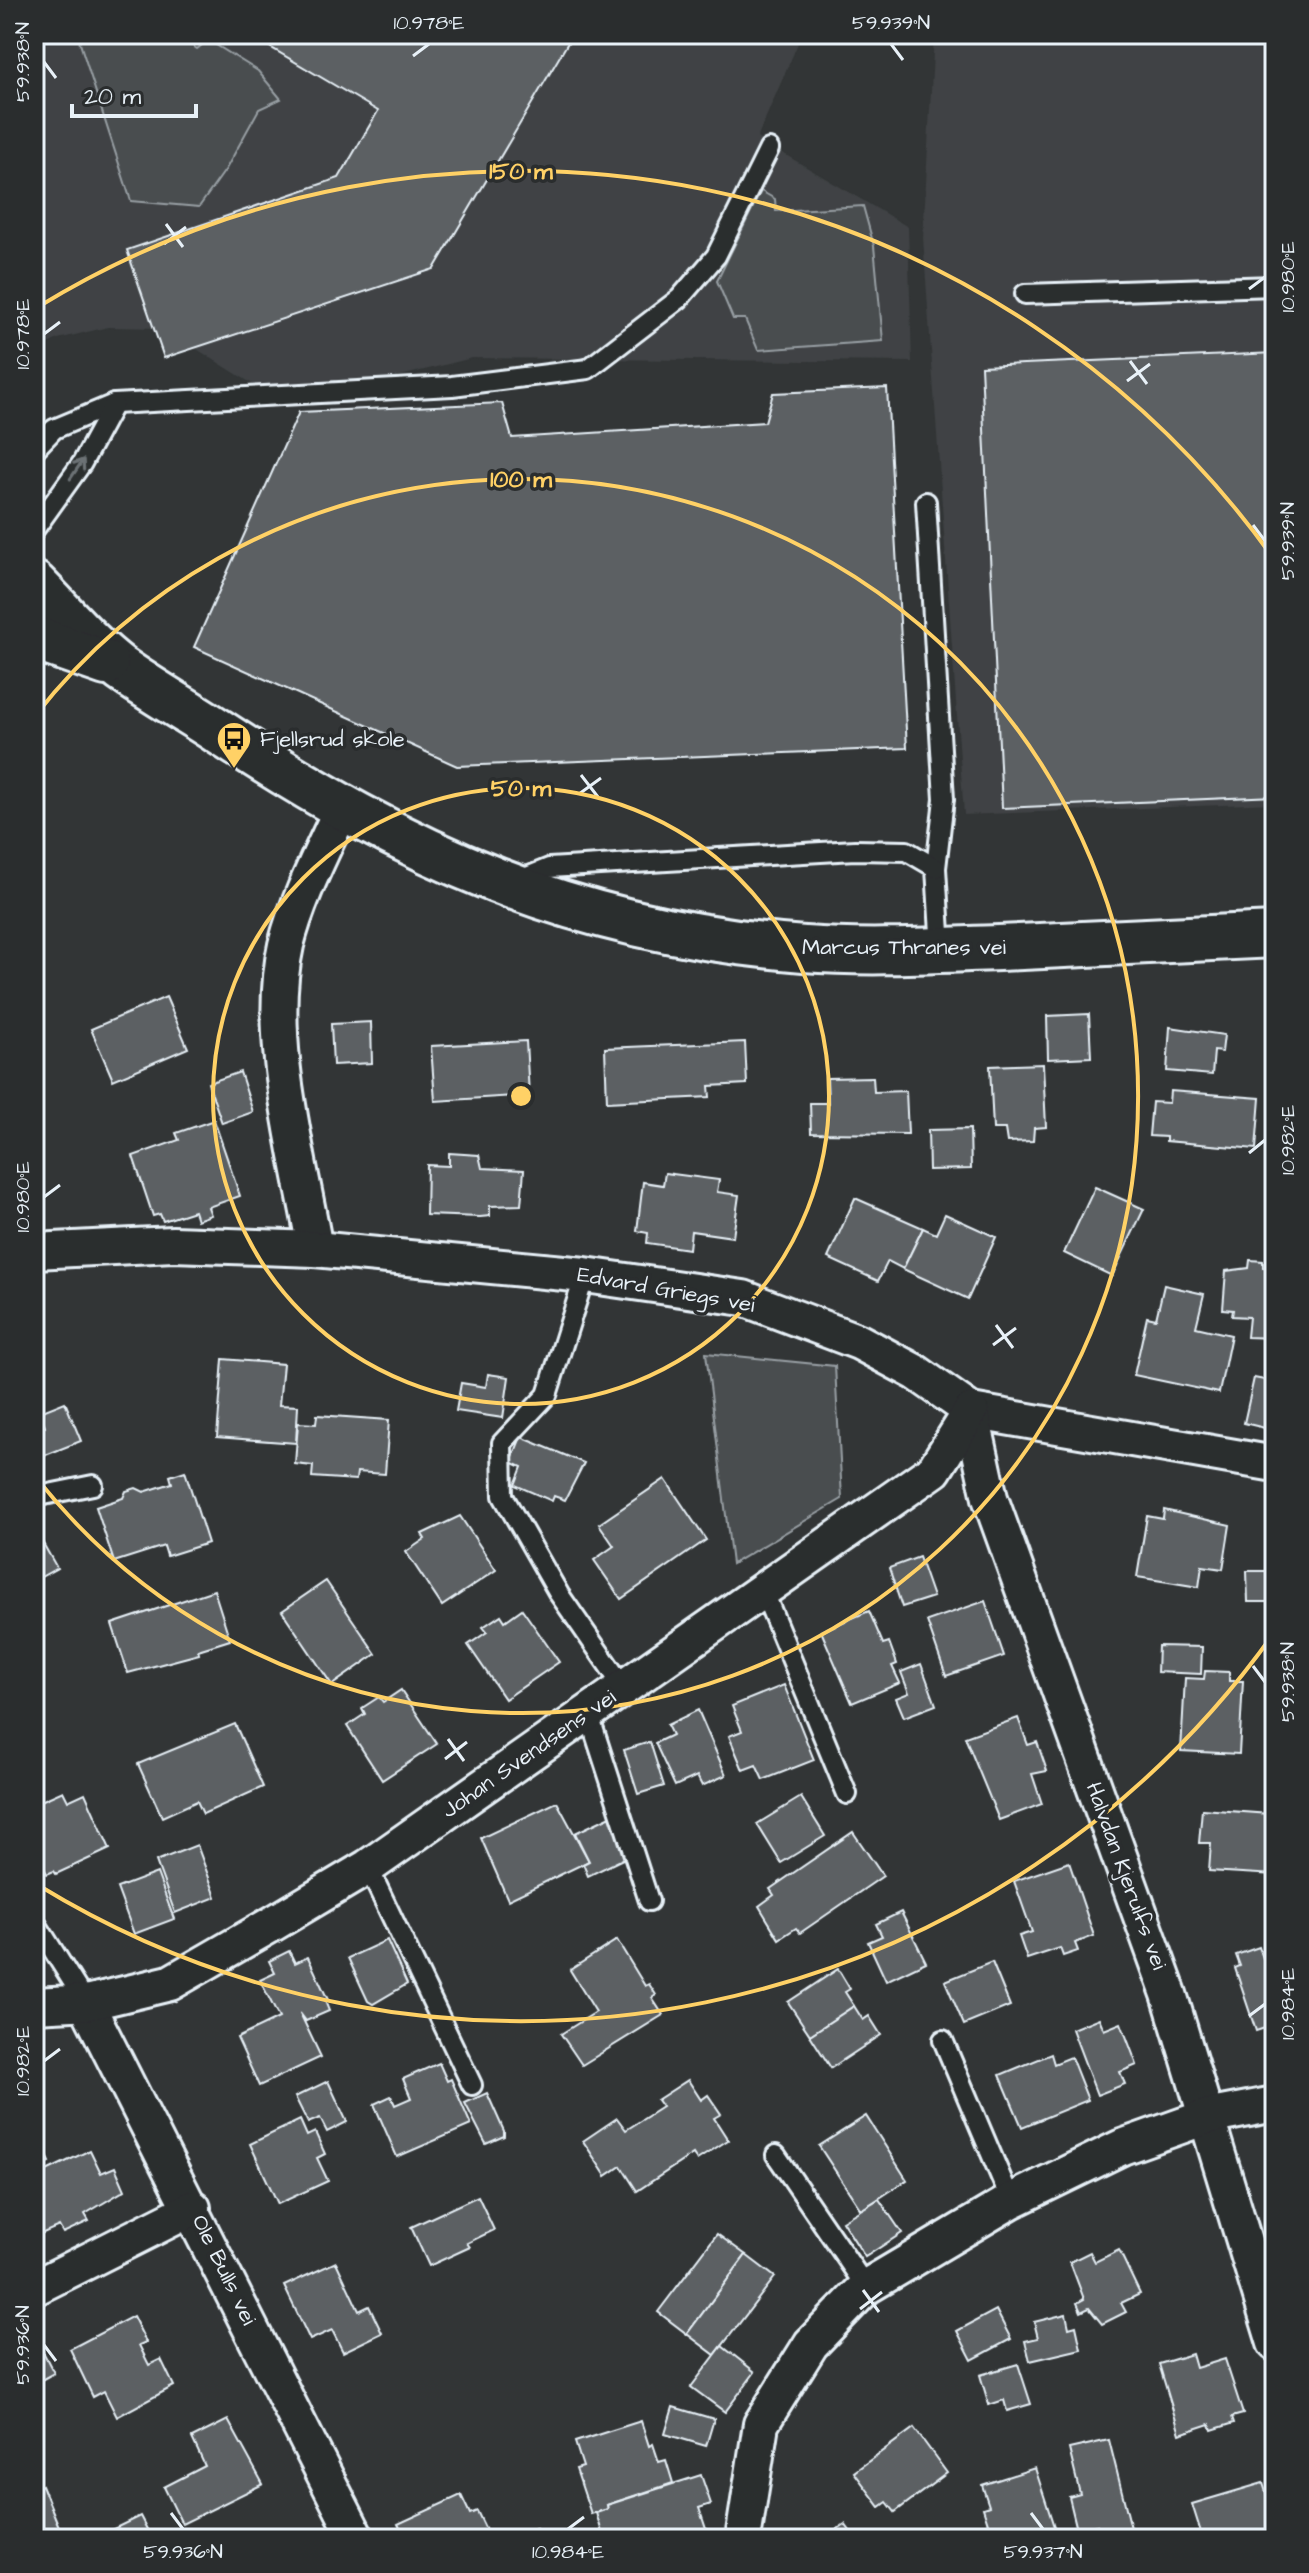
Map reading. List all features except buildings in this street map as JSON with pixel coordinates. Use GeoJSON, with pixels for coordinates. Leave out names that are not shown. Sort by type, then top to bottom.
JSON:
{"type":"FeatureCollection","features":[{"type":"Feature","properties":{"kind":"main road","name":"Marcus Thranes vei"},"geometry":{"type":"LineString","coordinates":[[34,584],[120,668],[342,808],[395,837],[503,886],[622,921],[740,943],[821,950],[941,950],[1275,935]]}},
{"type":"Feature","properties":{"kind":"main road","name":"Marcus Thranes vei"},"geometry":{"type":"LineString","coordinates":[[34,638],[120,668]]}},
{"type":"Feature","properties":{"kind":"street"},"geometry":{"type":"LineString","coordinates":[[315,1249],[281,1045],[281,979],[297,913],[342,808]]}},
{"type":"Feature","properties":{"kind":"street","name":"Edvard Griegs vei"},"geometry":{"type":"LineString","coordinates":[[34,1251],[173,1244],[315,1249],[585,1275],[743,1298],[859,1342],[917,1373],[971,1411],[1275,1464]]}},
{"type":"Feature","properties":{"kind":"street","name":"Johan Svendsens vei"},"geometry":{"type":"LineString","coordinates":[[34,2005],[86,2003],[170,1983],[368,1867],[934,1470],[971,1411]]}},
{"type":"Feature","properties":{"kind":"street","name":"Halvdan Kjerulfs vei"},"geometry":{"type":"LineString","coordinates":[[971,1411],[990,1498],[1169,1994],[1275,2343]]}},
{"type":"Feature","properties":{"kind":"street","name":"Ole Bulls vei"},"geometry":{"type":"LineString","coordinates":[[86,2003],[193,2208],[357,2539]]}},
{"type":"Feature","properties":{"kind":"street"},"geometry":{"type":"LineString","coordinates":[[743,2539],[761,2424],[811,2344],[866,2287],[1011,2201],[1122,2147],[1206,2117],[1275,2104]]}},
{"type":"Feature","properties":{"kind":"street"},"geometry":{"type":"LineString","coordinates":[[34,2288],[193,2208]]}},
{"type":"Feature","properties":{"kind":"lane"},"geometry":{"type":"LineString","coordinates":[[34,450],[54,429],[114,404],[452,386],[588,369],[679,299],[716,256],[769,149]]}},
{"type":"Feature","properties":{"kind":"lane"},"geometry":{"type":"LineString","coordinates":[[1025,294],[1275,286]]}},
{"type":"Feature","properties":{"kind":"lane"},"geometry":{"type":"LineString","coordinates":[[34,530],[82,463],[114,404]]}},
{"type":"Feature","properties":{"kind":"lane"},"geometry":{"type":"LineString","coordinates":[[926,502],[944,799],[936,868],[941,950]]}},
{"type":"Feature","properties":{"kind":"lane"},"geometry":{"type":"LineString","coordinates":[[503,886],[549,868],[855,850],[907,851],[936,868]]}},
{"type":"Feature","properties":{"kind":"lane"},"geometry":{"type":"LineString","coordinates":[[585,1275],[547,1395],[502,1443],[503,1496],[559,1594],[624,1688]]}},
{"type":"Feature","properties":{"kind":"lane"},"geometry":{"type":"LineString","coordinates":[[34,1497],[93,1485]]}},
{"type":"Feature","properties":{"kind":"lane"},"geometry":{"type":"LineString","coordinates":[[763,1590],[847,1794]]}},
{"type":"Feature","properties":{"kind":"lane"},"geometry":{"type":"LineString","coordinates":[[588,1712],[649,1901]]}},
{"type":"Feature","properties":{"kind":"lane"},"geometry":{"type":"LineString","coordinates":[[368,1867],[472,2085]]}},
{"type":"Feature","properties":{"kind":"lane"},"geometry":{"type":"LineString","coordinates":[[34,1920],[86,2003]]}},
{"type":"Feature","properties":{"kind":"lane"},"geometry":{"type":"LineString","coordinates":[[943,2040],[1011,2201]]}},
{"type":"Feature","properties":{"kind":"lane"},"geometry":{"type":"LineString","coordinates":[[776,2155],[866,2287]]}},
{"type":"Feature","properties":{"kind":"shaded area"},"geometry":{"type":"Polygon","coordinates":[[[34,34],[802,34],[757,138],[908,227],[912,362],[472,358],[286,405],[163,328],[108,327],[58,339],[34,351],[34,34]]]}},
{"type":"Feature","properties":{"kind":"shaded area"},"geometry":{"type":"Polygon","coordinates":[[[77,34],[177,34],[197,49],[208,40],[258,71],[281,99],[259,109],[226,169],[199,207],[131,201],[77,34]]]}},
{"type":"Feature","properties":{"kind":"shaded area"},"geometry":{"type":"Polygon","coordinates":[[[934,34],[1275,34],[1275,803],[964,815],[923,238],[934,34]]]}},
{"type":"Feature","properties":{"kind":"shaded area"},"geometry":{"type":"Polygon","coordinates":[[[761,191],[775,199],[776,211],[863,206],[874,246],[883,341],[758,350],[745,319],[733,319],[717,281],[761,191]]]}},
{"type":"Feature","properties":{"kind":"shaded area"},"geometry":{"type":"Polygon","coordinates":[[[706,1353],[835,1366],[842,1499],[732,1564],[706,1353]]]}},
{"type":"Feature","properties":{"kind":"place","name":"Fjellsrud skole"},"geometry":{"type":"Point","coordinates":[234,770]}}]}
